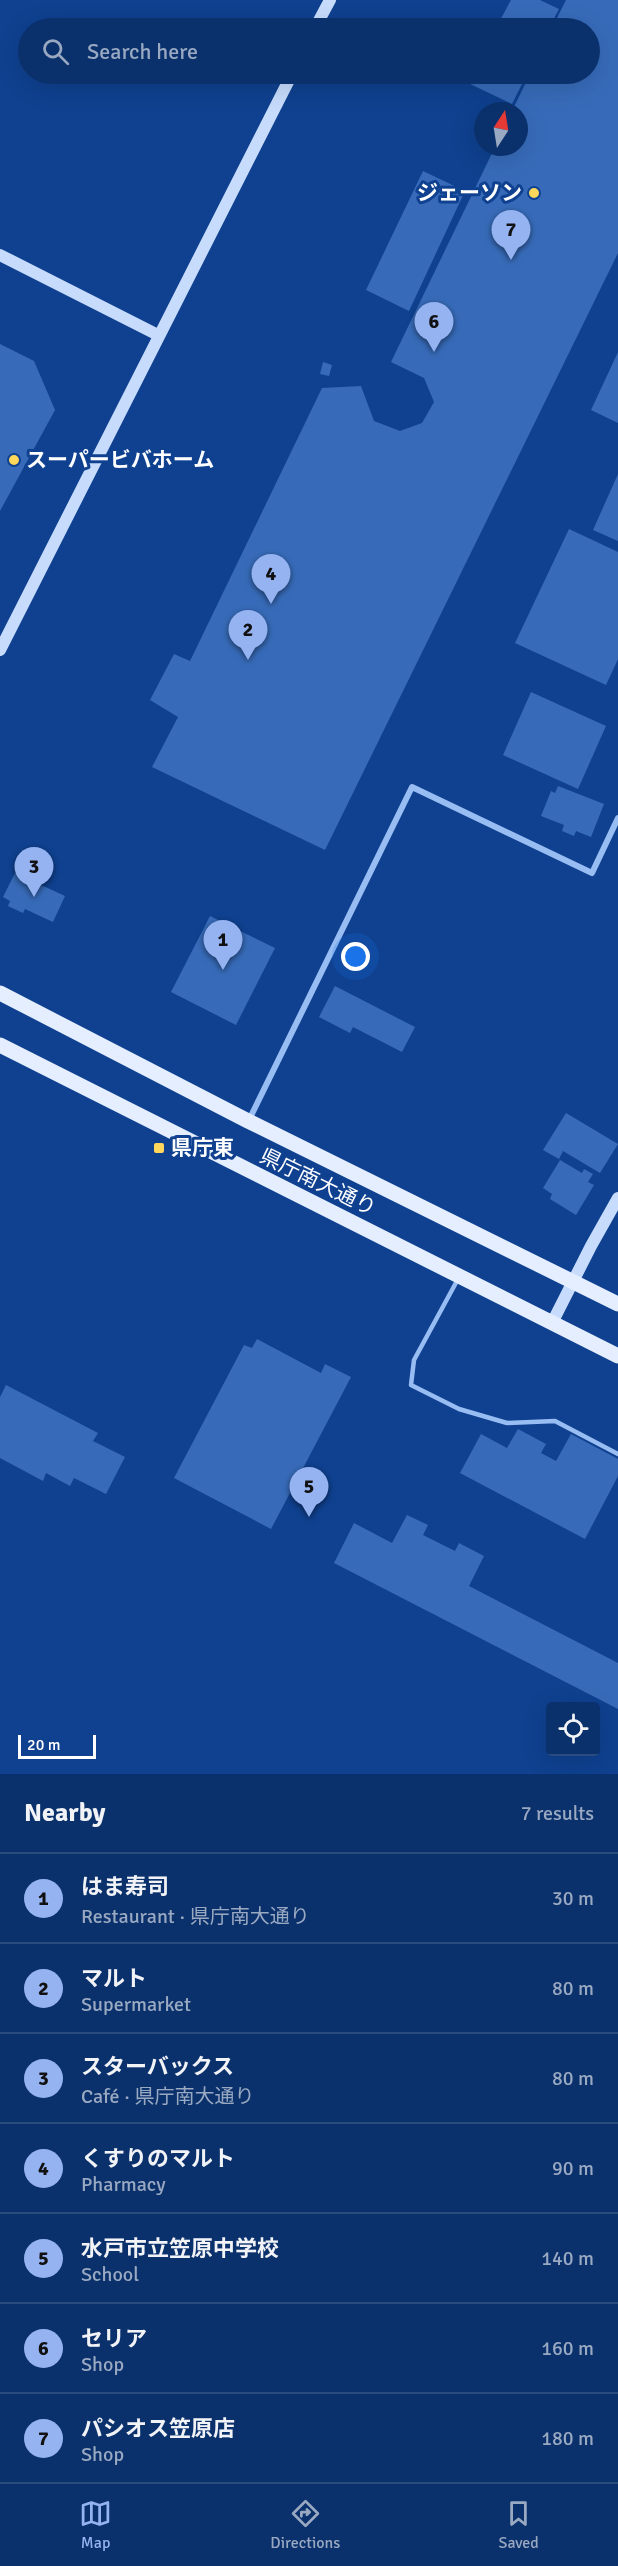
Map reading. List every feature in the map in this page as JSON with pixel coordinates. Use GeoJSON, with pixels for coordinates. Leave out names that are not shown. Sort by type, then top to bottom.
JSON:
{"type":"FeatureCollection","features":[{"type":"Feature","properties":{"kind":"main road","name":"県庁南大通り"},"geometry":{"type":"LineString","coordinates":[[0,993],[248,1121],[618,1304]]}},
{"type":"Feature","properties":{"kind":"main road","name":"県庁南大通り"},"geometry":{"type":"LineString","coordinates":[[0,1045],[618,1356]]}},
{"type":"Feature","properties":{"kind":"street"},"geometry":{"type":"LineString","coordinates":[[320,18],[330,0]]}},
{"type":"Feature","properties":{"kind":"street"},"geometry":{"type":"LineString","coordinates":[[0,650],[287,84]]}},
{"type":"Feature","properties":{"kind":"street"},"geometry":{"type":"LineString","coordinates":[[0,255],[158,335]]}},
{"type":"Feature","properties":{"kind":"street"},"geometry":{"type":"LineString","coordinates":[[248,1121],[412,788],[592,873],[618,818]]}},
{"type":"Feature","properties":{"kind":"street"},"geometry":{"type":"LineString","coordinates":[[552,1323],[618,1198]]}},
{"type":"Feature","properties":{"kind":"lane"},"geometry":{"type":"LineString","coordinates":[[459,1276],[414,1360],[411,1385],[459,1409],[507,1423],[555,1421],[618,1454]]}},
{"type":"Feature","properties":{"kind":"building"},"geometry":{"type":"Polygon","coordinates":[[[511,0],[540,0],[559,9],[554,18],[501,18],[511,0]]]}},
{"type":"Feature","properties":{"kind":"building"},"geometry":{"type":"Polygon","coordinates":[[[566,0],[618,0],[618,253],[325,850],[152,767],[178,717],[150,700],[174,654],[190,661],[322,388],[361,386],[374,421],[400,431],[422,423],[434,402],[424,378],[391,362],[491,156],[528,156],[528,102],[516,102],[525,84],[600,84],[600,18],[557,18],[566,0]]]}},
{"type":"Feature","properties":{"kind":"building"},"geometry":{"type":"Polygon","coordinates":[[[470,84],[522,84],[513,102],[508,102],[470,84]]]}},
{"type":"Feature","properties":{"kind":"building"},"geometry":{"type":"Polygon","coordinates":[[[423,171],[465,191],[409,311],[366,290],[423,171]]]}},
{"type":"Feature","properties":{"kind":"building","name":"スーパービバホーム"},"geometry":{"type":"Polygon","coordinates":[[[0,344],[34,361],[55,410],[0,511],[0,344]]]}},
{"type":"Feature","properties":{"kind":"building"},"geometry":{"type":"Polygon","coordinates":[[[618,352],[618,423],[591,410],[618,352]]]}},
{"type":"Feature","properties":{"kind":"building"},"geometry":{"type":"Polygon","coordinates":[[[323,362],[332,365],[329,376],[320,374],[323,362]]]}},
{"type":"Feature","properties":{"kind":"building"},"geometry":{"type":"Polygon","coordinates":[[[618,474],[618,541],[593,530],[618,474]]]}},
{"type":"Feature","properties":{"kind":"building"},"geometry":{"type":"Polygon","coordinates":[[[569,529],[618,552],[618,659],[606,685],[515,643],[569,529]]]}},
{"type":"Feature","properties":{"kind":"building"},"geometry":{"type":"Polygon","coordinates":[[[531,692],[606,726],[578,789],[503,755],[531,692]]]}},
{"type":"Feature","properties":{"kind":"building"},"geometry":{"type":"Polygon","coordinates":[[[558,786],[604,804],[591,837],[576,831],[574,836],[562,831],[564,825],[541,816],[551,791],[555,793],[558,786]]]}},
{"type":"Feature","properties":{"kind":"building"},"geometry":{"type":"Polygon","coordinates":[[[15,873],[65,896],[53,922],[25,909],[23,913],[8,906],[10,901],[3,897],[15,873]]]}},
{"type":"Feature","properties":{"kind":"building"},"geometry":{"type":"Polygon","coordinates":[[[210,916],[275,948],[236,1025],[171,992],[210,916]]]}},
{"type":"Feature","properties":{"kind":"building"},"geometry":{"type":"Polygon","coordinates":[[[335,986],[415,1027],[402,1052],[353,1027],[350,1033],[319,1017],[335,986]]]}},
{"type":"Feature","properties":{"kind":"building"},"geometry":{"type":"Polygon","coordinates":[[[566,1113],[618,1144],[600,1173],[563,1151],[559,1159],[543,1150],[566,1113]]]}},
{"type":"Feature","properties":{"kind":"building"},"geometry":{"type":"Polygon","coordinates":[[[560,1160],[582,1173],[584,1169],[593,1174],[588,1182],[594,1185],[576,1215],[550,1199],[552,1194],[543,1188],[560,1160]]]}},
{"type":"Feature","properties":{"kind":"building"},"geometry":{"type":"Polygon","coordinates":[[[257,1339],[321,1373],[325,1364],[351,1377],[271,1529],[174,1478],[244,1345],[252,1348],[257,1339]]]}},
{"type":"Feature","properties":{"kind":"building"},"geometry":{"type":"Polygon","coordinates":[[[6,1385],[98,1433],[93,1441],[125,1457],[106,1494],[74,1478],[70,1486],[46,1473],[43,1481],[0,1458],[0,1397],[6,1385]]]}},
{"type":"Feature","properties":{"kind":"building"},"geometry":{"type":"Polygon","coordinates":[[[518,1429],[546,1444],[541,1453],[556,1461],[571,1434],[618,1459],[618,1476],[585,1539],[460,1473],[481,1434],[507,1448],[518,1429]]]}},
{"type":"Feature","properties":{"kind":"building"},"geometry":{"type":"Polygon","coordinates":[[[407,1515],[428,1525],[423,1535],[455,1551],[459,1543],[484,1556],[469,1586],[618,1663],[618,1709],[334,1563],[354,1523],[392,1543],[407,1515]]]}},
{"type":"Feature","properties":{"kind":"place","name":"ジェーソン"},"geometry":{"type":"Point","coordinates":[534,193]}},
{"type":"Feature","properties":{"kind":"place","name":"パシオス笠原店"},"geometry":{"type":"Point","coordinates":[511,260]}},
{"type":"Feature","properties":{"kind":"place","name":"セリア"},"geometry":{"type":"Point","coordinates":[434,352]}},
{"type":"Feature","properties":{"kind":"place","name":"スーパービバホーム"},"geometry":{"type":"Point","coordinates":[14,460]}},
{"type":"Feature","properties":{"kind":"place","name":"くすりのマルト"},"geometry":{"type":"Point","coordinates":[271,604]}},
{"type":"Feature","properties":{"kind":"place","name":"マルト"},"geometry":{"type":"Point","coordinates":[248,660]}},
{"type":"Feature","properties":{"kind":"place","name":"スターバックス"},"geometry":{"type":"Point","coordinates":[34,897]}},
{"type":"Feature","properties":{"kind":"place","name":"はま寿司"},"geometry":{"type":"Point","coordinates":[223,970]}},
{"type":"Feature","properties":{"kind":"place","name":"県庁東"},"geometry":{"type":"Point","coordinates":[159,1148]}},
{"type":"Feature","properties":{"kind":"place","name":"水戸市立笠原中学校"},"geometry":{"type":"Point","coordinates":[309,1517]}}]}
